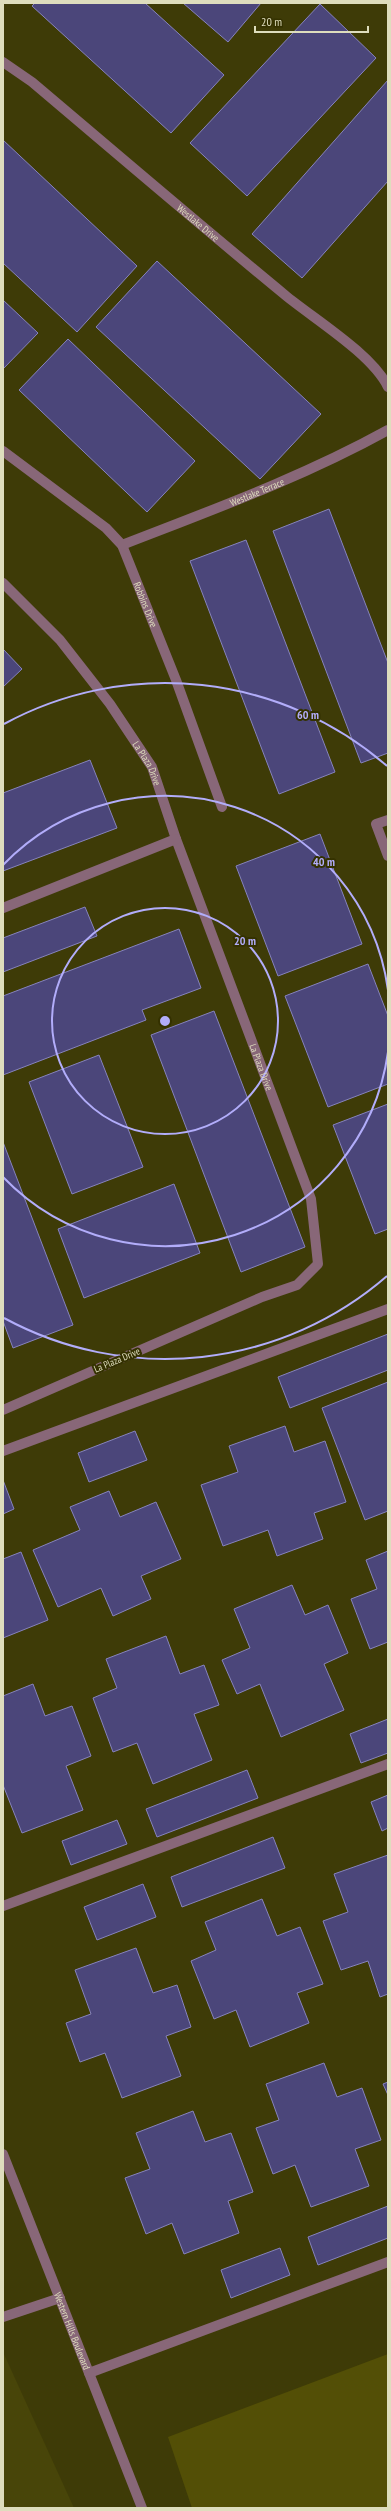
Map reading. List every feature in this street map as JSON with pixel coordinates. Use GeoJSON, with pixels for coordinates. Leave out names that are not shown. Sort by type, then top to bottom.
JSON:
{"type":"FeatureCollection","features":[{"type":"Feature","properties":{"kind":"street","name":"Westlake Drive"},"geometry":{"type":"LineString","coordinates":[[3,62],[32,82],[286,296],[352,348],[382,374],[388,387]]}},
{"type":"Feature","properties":{"kind":"street","name":"Westlake Terrace"},"geometry":{"type":"LineString","coordinates":[[122,545],[268,488],[341,456],[388,430]]}},
{"type":"Feature","properties":{"kind":"street","name":"Robbins Drive"},"geometry":{"type":"LineString","coordinates":[[3,451],[106,528],[122,545],[176,680],[222,807]]}},
{"type":"Feature","properties":{"kind":"street","name":"La Plaza Drive"},"geometry":{"type":"LineString","coordinates":[[3,583],[60,640],[110,704],[152,767],[176,839],[311,1199],[318,1264],[297,1285],[262,1297],[3,1410]]}},
{"type":"Feature","properties":{"kind":"street"},"geometry":{"type":"LineString","coordinates":[[388,820],[376,824],[388,856]]}},
{"type":"Feature","properties":{"kind":"street"},"geometry":{"type":"LineString","coordinates":[[3,908],[176,839]]}},
{"type":"Feature","properties":{"kind":"street"},"geometry":{"type":"LineString","coordinates":[[3,1451],[388,1309]]}},
{"type":"Feature","properties":{"kind":"street"},"geometry":{"type":"LineString","coordinates":[[3,1906],[388,1764]]}},
{"type":"Feature","properties":{"kind":"street","name":"Western Hills Boulevard"},"geometry":{"type":"LineString","coordinates":[[3,2154],[142,2508]]}},
{"type":"Feature","properties":{"kind":"street"},"geometry":{"type":"LineString","coordinates":[[89,2374],[388,2262]]}},
{"type":"Feature","properties":{"kind":"street"},"geometry":{"type":"LineString","coordinates":[[3,2317],[60,2298]]}},
{"type":"Feature","properties":{"kind":"shaded area"},"geometry":{"type":"Polygon","coordinates":[[[3,2352],[74,2508],[3,2508],[3,2352]]]}},
{"type":"Feature","properties":{"kind":"shaded area"},"geometry":{"type":"Polygon","coordinates":[[[388,2354],[388,2508],[192,2508],[168,2437],[388,2354]]]}},
{"type":"Feature","properties":{"kind":"building"},"geometry":{"type":"Polygon","coordinates":[[[35,3],[145,3],[224,75],[171,133],[32,6],[35,3]]]}},
{"type":"Feature","properties":{"kind":"building"},"geometry":{"type":"Polygon","coordinates":[[[183,3],[261,3],[228,42],[183,3]]]}},
{"type":"Feature","properties":{"kind":"building"},"geometry":{"type":"Polygon","coordinates":[[[320,4],[376,58],[247,196],[190,143],[320,4]]]}},
{"type":"Feature","properties":{"kind":"building"},"geometry":{"type":"Polygon","coordinates":[[[388,80],[388,181],[302,278],[252,234],[388,80]]]}},
{"type":"Feature","properties":{"kind":"building"},"geometry":{"type":"Polygon","coordinates":[[[3,140],[137,266],[77,332],[3,263],[3,140]]]}},
{"type":"Feature","properties":{"kind":"building"},"geometry":{"type":"Polygon","coordinates":[[[157,261],[321,414],[260,479],[96,327],[157,261]]]}},
{"type":"Feature","properties":{"kind":"building"},"geometry":{"type":"Polygon","coordinates":[[[3,300],[38,333],[3,369],[3,300]]]}},
{"type":"Feature","properties":{"kind":"building"},"geometry":{"type":"Polygon","coordinates":[[[68,339],[195,461],[147,512],[19,390],[68,339]]]}},
{"type":"Feature","properties":{"kind":"building"},"geometry":{"type":"Polygon","coordinates":[[[329,509],[388,663],[388,753],[361,763],[273,531],[329,509]]]}},
{"type":"Feature","properties":{"kind":"building"},"geometry":{"type":"Polygon","coordinates":[[[246,540],[335,772],[279,794],[190,561],[246,540]]]}},
{"type":"Feature","properties":{"kind":"building"},"geometry":{"type":"Polygon","coordinates":[[[3,649],[22,669],[3,687],[3,649]]]}},
{"type":"Feature","properties":{"kind":"building"},"geometry":{"type":"Polygon","coordinates":[[[90,760],[117,828],[3,871],[3,793],[90,760]]]}},
{"type":"Feature","properties":{"kind":"building"},"geometry":{"type":"Polygon","coordinates":[[[320,834],[362,944],[278,976],[236,866],[320,834]]]}},
{"type":"Feature","properties":{"kind":"building"},"geometry":{"type":"Polygon","coordinates":[[[85,907],[97,936],[3,972],[3,938],[85,907]]]}},
{"type":"Feature","properties":{"kind":"building"},"geometry":{"type":"Polygon","coordinates":[[[179,929],[201,988],[142,1010],[146,1020],[3,1075],[3,996],[179,929]]]}},
{"type":"Feature","properties":{"kind":"building"},"geometry":{"type":"Polygon","coordinates":[[[368,964],[388,1016],[388,1084],[328,1107],[285,996],[368,964]]]}},
{"type":"Feature","properties":{"kind":"building"},"geometry":{"type":"Polygon","coordinates":[[[214,1011],[305,1247],[241,1272],[151,1035],[214,1011]]]}},
{"type":"Feature","properties":{"kind":"building"},"geometry":{"type":"Polygon","coordinates":[[[99,1055],[143,1167],[72,1194],[29,1082],[99,1055]]]}},
{"type":"Feature","properties":{"kind":"building"},"geometry":{"type":"Polygon","coordinates":[[[388,1104],[388,1229],[375,1234],[333,1125],[388,1104]]]}},
{"type":"Feature","properties":{"kind":"building"},"geometry":{"type":"Polygon","coordinates":[[[3,1142],[73,1325],[13,1348],[3,1321],[3,1142]]]}},
{"type":"Feature","properties":{"kind":"building"},"geometry":{"type":"Polygon","coordinates":[[[174,1184],[200,1253],[84,1298],[58,1229],[174,1184]]]}},
{"type":"Feature","properties":{"kind":"building"},"geometry":{"type":"Polygon","coordinates":[[[388,1334],[388,1370],[290,1408],[278,1377],[388,1334]]]}},
{"type":"Feature","properties":{"kind":"building"},"geometry":{"type":"Polygon","coordinates":[[[388,1382],[388,1511],[365,1520],[322,1408],[388,1382]]]}},
{"type":"Feature","properties":{"kind":"building"},"geometry":{"type":"Polygon","coordinates":[[[285,1426],[294,1452],[325,1441],[346,1502],[314,1513],[323,1539],[277,1556],[268,1530],[223,1546],[201,1485],[238,1472],[229,1446],[285,1426]]]}},
{"type":"Feature","properties":{"kind":"building"},"geometry":{"type":"Polygon","coordinates":[[[135,1431],[147,1460],[89,1482],[78,1453],[135,1431]]]}},
{"type":"Feature","properties":{"kind":"building"},"geometry":{"type":"Polygon","coordinates":[[[3,1480],[14,1509],[3,1514],[3,1480]]]}},
{"type":"Feature","properties":{"kind":"building"},"geometry":{"type":"Polygon","coordinates":[[[109,1491],[120,1517],[156,1502],[181,1559],[141,1576],[151,1599],[113,1616],[101,1588],[58,1607],[33,1550],[80,1530],[70,1507],[109,1491]]]}},
{"type":"Feature","properties":{"kind":"building"},"geometry":{"type":"Polygon","coordinates":[[[388,1551],[388,1642],[370,1649],[351,1599],[377,1589],[366,1560],[388,1551]]]}},
{"type":"Feature","properties":{"kind":"building"},"geometry":{"type":"Polygon","coordinates":[[[21,1552],[48,1620],[3,1638],[3,1559],[21,1552]]]}},
{"type":"Feature","properties":{"kind":"building"},"geometry":{"type":"Polygon","coordinates":[[[292,1585],[305,1615],[328,1605],[348,1653],[324,1664],[344,1710],[281,1737],[260,1684],[237,1694],[222,1660],[250,1648],[234,1609],[292,1585]]]}},
{"type":"Feature","properties":{"kind":"building"},"geometry":{"type":"Polygon","coordinates":[[[166,1636],[180,1674],[204,1665],[219,1705],[194,1714],[212,1760],[153,1784],[137,1743],[113,1752],[93,1698],[117,1688],[106,1659],[166,1636]]]}},
{"type":"Feature","properties":{"kind":"building"},"geometry":{"type":"Polygon","coordinates":[[[33,1684],[45,1716],[72,1706],[91,1756],[66,1766],[83,1810],[22,1833],[3,1785],[3,1696],[33,1684]]]}},
{"type":"Feature","properties":{"kind":"building"},"geometry":{"type":"Polygon","coordinates":[[[388,1719],[388,1753],[361,1763],[350,1734],[388,1719]]]}},
{"type":"Feature","properties":{"kind":"building"},"geometry":{"type":"Polygon","coordinates":[[[247,1770],[258,1798],[157,1837],[146,1809],[247,1770]]]}},
{"type":"Feature","properties":{"kind":"building"},"geometry":{"type":"Polygon","coordinates":[[[388,1795],[388,1828],[382,1831],[371,1802],[388,1795]]]}},
{"type":"Feature","properties":{"kind":"building"},"geometry":{"type":"Polygon","coordinates":[[[117,1820],[127,1844],[71,1865],[62,1841],[117,1820]]]}},
{"type":"Feature","properties":{"kind":"building"},"geometry":{"type":"Polygon","coordinates":[[[273,1837],[285,1868],[182,1907],[171,1877],[273,1837]]]}},
{"type":"Feature","properties":{"kind":"building"},"geometry":{"type":"Polygon","coordinates":[[[388,1855],[388,1994],[380,1997],[368,1961],[341,1970],[323,1921],[348,1912],[334,1874],[388,1855]]]}},
{"type":"Feature","properties":{"kind":"building"},"geometry":{"type":"Polygon","coordinates":[[[143,1884],[156,1917],[97,1940],[84,1907],[143,1884]]]}},
{"type":"Feature","properties":{"kind":"building"},"geometry":{"type":"Polygon","coordinates":[[[262,1899],[277,1936],[300,1927],[323,1984],[297,1993],[309,2023],[250,2047],[236,2010],[214,2019],[191,1961],[216,1950],[205,1922],[262,1899]]]}},
{"type":"Feature","properties":{"kind":"building"},"geometry":{"type":"Polygon","coordinates":[[[136,1948],[153,1993],[177,1985],[191,2027],[166,2036],[181,2076],[122,2098],[105,2053],[80,2062],[66,2023],[91,2014],[75,1970],[136,1948]]]}},
{"type":"Feature","properties":{"kind":"building"},"geometry":{"type":"Polygon","coordinates":[[[324,2063],[337,2097],[362,2088],[381,2140],[355,2149],[369,2186],[311,2207],[295,2165],[273,2174],[256,2128],[279,2120],[266,2084],[324,2063]]]}},
{"type":"Feature","properties":{"kind":"building"},"geometry":{"type":"Polygon","coordinates":[[[388,2082],[388,2095],[383,2084],[388,2082]]]}},
{"type":"Feature","properties":{"kind":"building"},"geometry":{"type":"Polygon","coordinates":[[[193,2111],[205,2142],[231,2133],[253,2192],[228,2201],[239,2233],[184,2254],[172,2223],[146,2234],[125,2178],[150,2169],[136,2133],[193,2111]]]}},
{"type":"Feature","properties":{"kind":"building"},"geometry":{"type":"Polygon","coordinates":[[[388,2206],[388,2238],[318,2265],[308,2237],[388,2206]]]}},
{"type":"Feature","properties":{"kind":"building"},"geometry":{"type":"Polygon","coordinates":[[[280,2248],[290,2275],[231,2298],[221,2270],[280,2248]]]}}]}
